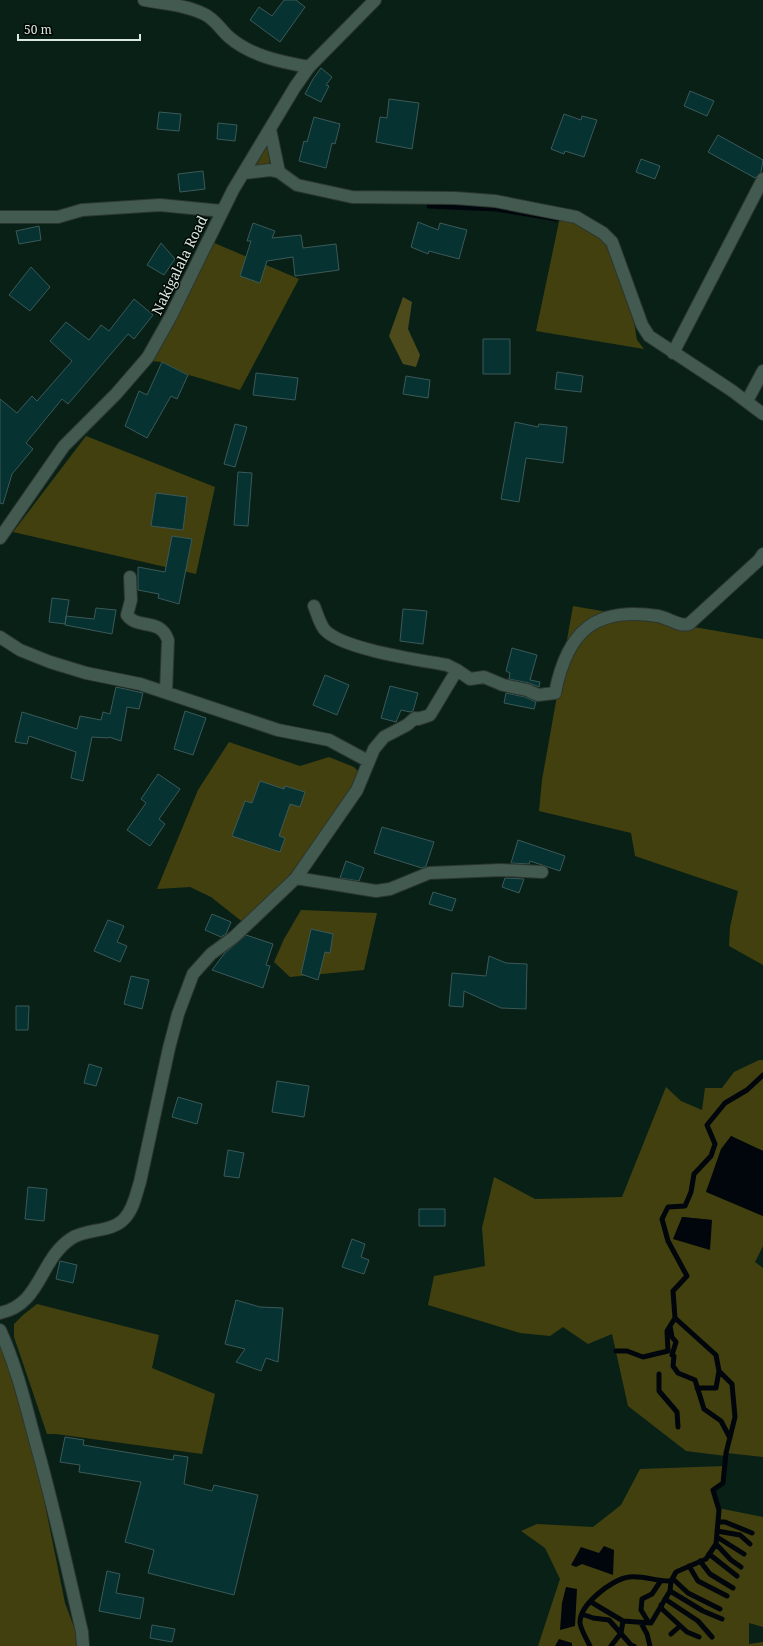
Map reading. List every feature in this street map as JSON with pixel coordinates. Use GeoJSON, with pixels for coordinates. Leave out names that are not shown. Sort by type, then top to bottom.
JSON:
{"type":"FeatureCollection","features":[{"type":"Feature","properties":{"kind":"street"},"geometry":{"type":"LineString","coordinates":[[144,0],[187,4],[194,10],[209,16],[228,37],[248,49],[274,60],[309,67]]}},
{"type":"Feature","properties":{"kind":"street","name":"Nakigalala Road"},"geometry":{"type":"LineString","coordinates":[[0,538],[64,446],[116,394],[148,357],[171,316],[222,212],[270,129],[309,67],[375,0]]}},
{"type":"Feature","properties":{"kind":"street"},"geometry":{"type":"LineString","coordinates":[[270,129],[280,172]]}},
{"type":"Feature","properties":{"kind":"street"},"geometry":{"type":"LineString","coordinates":[[244,173],[270,170],[280,172],[297,185],[352,197],[455,198],[495,201],[576,217],[603,233],[612,242],[645,330],[653,340],[747,401],[763,414]]}},
{"type":"Feature","properties":{"kind":"street"},"geometry":{"type":"LineString","coordinates":[[673,353],[763,179]]}},
{"type":"Feature","properties":{"kind":"street"},"geometry":{"type":"LineString","coordinates":[[0,217],[58,217],[82,210],[160,205],[222,212]]}},
{"type":"Feature","properties":{"kind":"street"},"geometry":{"type":"LineString","coordinates":[[747,401],[763,371]]}},
{"type":"Feature","properties":{"kind":"street"},"geometry":{"type":"LineString","coordinates":[[314,606],[324,629],[337,638],[367,650],[447,665],[470,679],[484,677],[503,685],[527,690],[538,695],[555,693],[560,670],[569,650],[583,631],[593,622],[608,616],[634,614],[658,616],[683,626],[690,624],[759,560],[763,554]]}},
{"type":"Feature","properties":{"kind":"street"},"geometry":{"type":"LineString","coordinates":[[130,576],[131,600],[127,615],[131,620],[160,628],[165,632],[168,640],[166,692]]}},
{"type":"Feature","properties":{"kind":"street"},"geometry":{"type":"LineString","coordinates":[[0,637],[20,650],[50,662],[166,692],[278,730],[328,740],[368,761]]}},
{"type":"Feature","properties":{"kind":"street"},"geometry":{"type":"LineString","coordinates":[[0,1313],[11,1310],[28,1298],[51,1258],[72,1238],[117,1225],[126,1218],[133,1207],[140,1182],[178,1014],[193,974],[211,954],[234,937],[296,878],[357,790],[374,749],[384,737],[415,718],[418,719],[430,715],[457,670]]}},
{"type":"Feature","properties":{"kind":"street"},"geometry":{"type":"LineString","coordinates":[[296,878],[376,891],[390,889],[429,873],[501,870],[542,872]]}},
{"type":"Feature","properties":{"kind":"street"},"geometry":{"type":"LineString","coordinates":[[0,1330],[11,1355],[19,1380],[52,1502],[82,1632],[83,1646]]}},
{"type":"Feature","properties":{"kind":"shaded area"},"geometry":{"type":"Polygon","coordinates":[[[267,144],[270,165],[256,166],[267,144]]]}},
{"type":"Feature","properties":{"kind":"shaded area"},"geometry":{"type":"Polygon","coordinates":[[[560,217],[609,235],[621,247],[637,340],[644,349],[536,331],[560,217]]]}},
{"type":"Feature","properties":{"kind":"shaded area"},"geometry":{"type":"Polygon","coordinates":[[[212,242],[299,279],[240,390],[189,375],[162,362],[151,361],[212,242]]]}},
{"type":"Feature","properties":{"kind":"shaded area"},"geometry":{"type":"Polygon","coordinates":[[[403,297],[412,302],[408,329],[420,355],[416,367],[403,364],[389,336],[403,297]]]}},
{"type":"Feature","properties":{"kind":"shaded area"},"geometry":{"type":"Polygon","coordinates":[[[86,436],[215,487],[196,574],[13,532],[86,436]]]}},
{"type":"Feature","properties":{"kind":"shaded area"},"geometry":{"type":"Polygon","coordinates":[[[573,606],[763,639],[763,965],[729,946],[730,927],[738,891],[635,856],[631,833],[539,811],[542,780],[573,606]]]}},
{"type":"Feature","properties":{"kind":"shaded area"},"geometry":{"type":"Polygon","coordinates":[[[229,742],[300,766],[329,757],[354,767],[362,775],[321,835],[249,927],[211,897],[190,887],[157,889],[198,790],[229,742]]]}},
{"type":"Feature","properties":{"kind":"shaded area"},"geometry":{"type":"Polygon","coordinates":[[[301,910],[377,913],[364,970],[290,977],[274,962],[284,939],[301,910]]]}},
{"type":"Feature","properties":{"kind":"shaded area"},"geometry":{"type":"Polygon","coordinates":[[[759,1060],[763,1060],[763,1151],[731,1136],[706,1191],[763,1216],[763,1246],[755,1262],[763,1268],[763,1457],[727,1453],[726,1456],[686,1451],[628,1406],[612,1334],[588,1344],[563,1327],[550,1336],[520,1333],[428,1305],[434,1276],[485,1266],[482,1228],[494,1177],[535,1199],[622,1197],[666,1087],[681,1101],[702,1110],[705,1088],[722,1088],[734,1072],[759,1060]],[[683,1217],[674,1239],[712,1220],[683,1217]]]}},
{"type":"Feature","properties":{"kind":"shaded area"},"geometry":{"type":"Polygon","coordinates":[[[731,1136],[763,1151],[763,1216],[706,1192],[721,1149],[731,1136]]]}},
{"type":"Feature","properties":{"kind":"shaded area"},"geometry":{"type":"Polygon","coordinates":[[[682,1217],[712,1220],[710,1250],[673,1239],[682,1217]]]}},
{"type":"Feature","properties":{"kind":"shaded area"},"geometry":{"type":"Polygon","coordinates":[[[37,1304],[159,1335],[152,1368],[215,1394],[202,1454],[47,1434],[14,1337],[14,1324],[37,1304]]]}},
{"type":"Feature","properties":{"kind":"shaded area"},"geometry":{"type":"Polygon","coordinates":[[[0,1342],[10,1359],[42,1490],[65,1603],[81,1646],[0,1646],[0,1342]]]}},
{"type":"Feature","properties":{"kind":"shaded area"},"geometry":{"type":"Polygon","coordinates":[[[725,1466],[723,1483],[713,1490],[718,1508],[763,1517],[763,1627],[749,1623],[749,1644],[763,1642],[763,1646],[538,1646],[560,1579],[545,1548],[521,1531],[537,1524],[593,1527],[621,1505],[640,1469],[725,1466]]]}},
{"type":"Feature","properties":{"kind":"shaded area"},"geometry":{"type":"Polygon","coordinates":[[[604,1546],[614,1550],[613,1575],[582,1564],[576,1567],[571,1565],[581,1547],[599,1553],[604,1546]]]}},
{"type":"Feature","properties":{"kind":"shaded area"},"geometry":{"type":"Polygon","coordinates":[[[566,1587],[577,1589],[575,1626],[560,1630],[562,1603],[566,1587]]]}},
{"type":"Feature","properties":{"kind":"shaded area"},"geometry":{"type":"Polygon","coordinates":[[[559,1639],[572,1643],[572,1646],[555,1646],[559,1639]]]}},
{"type":"Feature","properties":{"kind":"building"},"geometry":{"type":"Polygon","coordinates":[[[284,0],[296,0],[305,7],[280,42],[250,20],[259,7],[272,16],[284,0]]]}},
{"type":"Feature","properties":{"kind":"building"},"geometry":{"type":"Polygon","coordinates":[[[321,68],[332,77],[326,85],[329,86],[321,102],[305,94],[321,68]]]}},
{"type":"Feature","properties":{"kind":"building"},"geometry":{"type":"Polygon","coordinates":[[[690,91],[714,101],[707,116],[684,106],[690,91]]]}},
{"type":"Feature","properties":{"kind":"building"},"geometry":{"type":"Polygon","coordinates":[[[389,99],[419,103],[412,149],[376,142],[380,117],[387,118],[389,99]]]}},
{"type":"Feature","properties":{"kind":"building"},"geometry":{"type":"Polygon","coordinates":[[[159,112],[181,114],[179,131],[157,129],[159,112]]]}},
{"type":"Feature","properties":{"kind":"building"},"geometry":{"type":"Polygon","coordinates":[[[564,114],[581,120],[582,116],[597,120],[584,157],[565,151],[564,154],[551,149],[564,114]]]}},
{"type":"Feature","properties":{"kind":"building"},"geometry":{"type":"Polygon","coordinates":[[[314,117],[340,124],[335,144],[332,143],[326,168],[299,161],[304,141],[307,142],[314,117]]]}},
{"type":"Feature","properties":{"kind":"building"},"geometry":{"type":"Polygon","coordinates":[[[218,123],[237,125],[235,141],[217,139],[218,123]]]}},
{"type":"Feature","properties":{"kind":"building"},"geometry":{"type":"Polygon","coordinates":[[[718,135],[763,160],[761,172],[755,178],[708,152],[718,135]]]}},
{"type":"Feature","properties":{"kind":"building"},"geometry":{"type":"Polygon","coordinates":[[[641,159],[660,166],[655,179],[636,172],[641,159]]]}},
{"type":"Feature","properties":{"kind":"building"},"geometry":{"type":"Polygon","coordinates":[[[203,171],[205,189],[180,192],[178,174],[203,171]]]}},
{"type":"Feature","properties":{"kind":"building"},"geometry":{"type":"Polygon","coordinates":[[[418,222],[438,230],[440,223],[467,230],[459,259],[429,251],[428,254],[411,247],[418,222]]]}},
{"type":"Feature","properties":{"kind":"building"},"geometry":{"type":"Polygon","coordinates":[[[253,223],[275,231],[272,238],[301,235],[303,248],[336,244],[339,270],[295,276],[293,257],[267,261],[260,283],[240,276],[251,241],[247,241],[253,223]]]}},
{"type":"Feature","properties":{"kind":"building"},"geometry":{"type":"Polygon","coordinates":[[[39,226],[41,240],[19,244],[16,231],[39,226]]]}},
{"type":"Feature","properties":{"kind":"building"},"geometry":{"type":"Polygon","coordinates":[[[161,243],[175,259],[164,275],[147,265],[161,243]]]}},
{"type":"Feature","properties":{"kind":"building"},"geometry":{"type":"Polygon","coordinates":[[[31,267],[50,287],[30,311],[9,295],[31,267]]]}},
{"type":"Feature","properties":{"kind":"building"},"geometry":{"type":"Polygon","coordinates":[[[134,299],[153,315],[134,339],[128,334],[68,404],[62,399],[26,443],[33,449],[12,474],[3,504],[0,503],[0,399],[17,413],[32,396],[37,401],[72,361],[50,341],[66,322],[89,340],[101,325],[109,331],[134,299]]]}},
{"type":"Feature","properties":{"kind":"building"},"geometry":{"type":"Polygon","coordinates":[[[483,339],[510,339],[510,374],[483,374],[483,339]]]}},
{"type":"Feature","properties":{"kind":"building"},"geometry":{"type":"Polygon","coordinates":[[[162,362],[188,375],[177,399],[171,396],[147,438],[125,426],[139,391],[147,395],[162,362]]]}},
{"type":"Feature","properties":{"kind":"building"},"geometry":{"type":"Polygon","coordinates":[[[557,372],[583,376],[581,392],[555,389],[557,372]]]}},
{"type":"Feature","properties":{"kind":"building"},"geometry":{"type":"Polygon","coordinates":[[[256,373],[298,378],[295,400],[253,395],[256,373]]]}},
{"type":"Feature","properties":{"kind":"building"},"geometry":{"type":"Polygon","coordinates":[[[406,376],[430,380],[428,398],[403,394],[406,376]]]}},
{"type":"Feature","properties":{"kind":"building"},"geometry":{"type":"Polygon","coordinates":[[[515,422],[538,427],[539,424],[567,427],[563,463],[526,458],[519,502],[501,499],[515,422]]]}},
{"type":"Feature","properties":{"kind":"building"},"geometry":{"type":"Polygon","coordinates":[[[235,424],[247,427],[235,467],[224,464],[235,424]]]}},
{"type":"Feature","properties":{"kind":"building"},"geometry":{"type":"Polygon","coordinates":[[[238,472],[252,473],[248,526],[234,525],[238,472]]]}},
{"type":"Feature","properties":{"kind":"building"},"geometry":{"type":"Polygon","coordinates":[[[156,493],[187,497],[183,530],[151,526],[156,493]]]}},
{"type":"Feature","properties":{"kind":"building"},"geometry":{"type":"Polygon","coordinates":[[[172,536],[192,539],[179,604],[158,598],[159,594],[138,590],[138,567],[165,572],[172,536]]]}},
{"type":"Feature","properties":{"kind":"building"},"geometry":{"type":"Polygon","coordinates":[[[52,598],[69,600],[65,624],[49,622],[52,598]]]}},
{"type":"Feature","properties":{"kind":"building"},"geometry":{"type":"Polygon","coordinates":[[[96,608],[116,610],[112,634],[65,625],[66,616],[94,619],[96,608]]]}},
{"type":"Feature","properties":{"kind":"building"},"geometry":{"type":"Polygon","coordinates":[[[403,609],[427,611],[423,644],[400,641],[403,609]]]}},
{"type":"Feature","properties":{"kind":"building"},"geometry":{"type":"Polygon","coordinates":[[[512,648],[537,655],[530,680],[540,682],[539,687],[529,683],[509,679],[510,673],[506,671],[512,648]]]}},
{"type":"Feature","properties":{"kind":"building"},"geometry":{"type":"Polygon","coordinates":[[[325,675],[349,685],[337,715],[313,705],[325,675]]]}},
{"type":"Feature","properties":{"kind":"building"},"geometry":{"type":"Polygon","coordinates":[[[390,686],[418,693],[413,711],[410,712],[401,710],[396,722],[381,718],[390,686]]]}},
{"type":"Feature","properties":{"kind":"building"},"geometry":{"type":"Polygon","coordinates":[[[116,687],[143,693],[139,709],[127,707],[121,741],[109,737],[92,737],[83,781],[71,778],[76,752],[29,736],[27,744],[15,742],[22,712],[77,729],[80,716],[101,720],[103,712],[110,714],[116,687]]]}},
{"type":"Feature","properties":{"kind":"building"},"geometry":{"type":"Polygon","coordinates":[[[506,693],[525,697],[536,702],[534,709],[504,703],[506,693]]]}},
{"type":"Feature","properties":{"kind":"building"},"geometry":{"type":"Polygon","coordinates":[[[185,711],[206,718],[193,755],[174,749],[185,711]]]}},
{"type":"Feature","properties":{"kind":"building"},"geometry":{"type":"Polygon","coordinates":[[[158,774],[180,789],[159,819],[165,824],[150,846],[127,830],[146,803],[141,799],[158,774]]]}},
{"type":"Feature","properties":{"kind":"building"},"geometry":{"type":"Polygon","coordinates":[[[260,781],[284,789],[285,786],[305,792],[300,807],[290,804],[279,836],[285,838],[280,852],[232,836],[245,801],[252,803],[260,781]]]}},
{"type":"Feature","properties":{"kind":"building"},"geometry":{"type":"Polygon","coordinates":[[[382,827],[434,842],[426,866],[422,868],[374,853],[382,827]]]}},
{"type":"Feature","properties":{"kind":"building"},"geometry":{"type":"Polygon","coordinates":[[[518,840],[565,856],[560,871],[530,861],[529,864],[511,863],[518,840]]]}},
{"type":"Feature","properties":{"kind":"building"},"geometry":{"type":"Polygon","coordinates":[[[346,861],[364,868],[359,881],[340,878],[346,861]]]}},
{"type":"Feature","properties":{"kind":"building"},"geometry":{"type":"Polygon","coordinates":[[[505,878],[524,879],[519,893],[502,887],[505,878]]]}},
{"type":"Feature","properties":{"kind":"building"},"geometry":{"type":"Polygon","coordinates":[[[433,892],[456,899],[452,911],[429,904],[433,892]]]}},
{"type":"Feature","properties":{"kind":"building"},"geometry":{"type":"Polygon","coordinates":[[[212,914],[231,922],[226,934],[221,937],[205,930],[212,914]]]}},
{"type":"Feature","properties":{"kind":"building"},"geometry":{"type":"Polygon","coordinates":[[[108,920],[124,926],[117,942],[127,946],[120,962],[94,951],[108,920]]]}},
{"type":"Feature","properties":{"kind":"building"},"geometry":{"type":"Polygon","coordinates":[[[311,929],[333,934],[330,953],[325,952],[318,980],[301,974],[311,929]]]}},
{"type":"Feature","properties":{"kind":"building"},"geometry":{"type":"Polygon","coordinates":[[[246,935],[273,944],[266,965],[270,966],[263,988],[212,970],[224,954],[246,935]]]}},
{"type":"Feature","properties":{"kind":"building"},"geometry":{"type":"Polygon","coordinates":[[[489,956],[506,963],[527,964],[526,1009],[501,1008],[464,991],[463,1007],[449,1006],[452,973],[486,976],[489,956]]]}},
{"type":"Feature","properties":{"kind":"building"},"geometry":{"type":"Polygon","coordinates":[[[131,976],[149,980],[142,1009],[124,1004],[131,976]]]}},
{"type":"Feature","properties":{"kind":"building"},"geometry":{"type":"Polygon","coordinates":[[[16,1006],[29,1006],[28,1030],[16,1030],[16,1006]]]}},
{"type":"Feature","properties":{"kind":"building"},"geometry":{"type":"Polygon","coordinates":[[[89,1064],[102,1068],[96,1086],[84,1083],[89,1064]]]}},
{"type":"Feature","properties":{"kind":"building"},"geometry":{"type":"Polygon","coordinates":[[[277,1081],[309,1086],[304,1117],[272,1112],[277,1081]]]}},
{"type":"Feature","properties":{"kind":"building"},"geometry":{"type":"Polygon","coordinates":[[[178,1097],[202,1104],[197,1124],[172,1117],[178,1097]]]}},
{"type":"Feature","properties":{"kind":"building"},"geometry":{"type":"Polygon","coordinates":[[[228,1150],[244,1153],[239,1178],[224,1176],[228,1150]]]}},
{"type":"Feature","properties":{"kind":"building"},"geometry":{"type":"Polygon","coordinates":[[[28,1187],[47,1189],[44,1221],[25,1219],[28,1187]]]}},
{"type":"Feature","properties":{"kind":"building"},"geometry":{"type":"Polygon","coordinates":[[[419,1209],[445,1209],[445,1226],[419,1226],[419,1209]]]}},
{"type":"Feature","properties":{"kind":"building"},"geometry":{"type":"Polygon","coordinates":[[[352,1239],[365,1244],[361,1257],[369,1260],[364,1274],[342,1267],[352,1239]]]}},
{"type":"Feature","properties":{"kind":"building"},"geometry":{"type":"Polygon","coordinates":[[[60,1261],[77,1265],[73,1283],[56,1279],[60,1261]]]}},
{"type":"Feature","properties":{"kind":"building"},"geometry":{"type":"Polygon","coordinates":[[[236,1300],[260,1307],[283,1308],[278,1362],[266,1358],[261,1371],[236,1362],[245,1349],[225,1344],[236,1300]]]}},
{"type":"Feature","properties":{"kind":"building"},"geometry":{"type":"Polygon","coordinates":[[[65,1437],[84,1440],[83,1445],[173,1460],[174,1455],[188,1457],[184,1484],[212,1491],[214,1485],[258,1495],[234,1595],[148,1573],[154,1550],[125,1542],[141,1482],[79,1472],[80,1465],[60,1462],[65,1437]]]}},
{"type":"Feature","properties":{"kind":"building"},"geometry":{"type":"Polygon","coordinates":[[[107,1571],[120,1574],[116,1593],[144,1598],[140,1619],[99,1611],[107,1571]]]}},
{"type":"Feature","properties":{"kind":"building"},"geometry":{"type":"Polygon","coordinates":[[[152,1625],[175,1629],[172,1642],[150,1638],[152,1625]]]}},
{"type":"Feature","properties":{"kind":"waterway"},"geometry":{"type":"LineString","coordinates":[[429,206],[496,209],[557,219]]}},
{"type":"Feature","properties":{"kind":"waterway"},"geometry":{"type":"LineString","coordinates":[[590,1646],[580,1623],[581,1616],[585,1608],[598,1594],[614,1582],[629,1577],[671,1581],[676,1572],[706,1559],[716,1544],[719,1510],[713,1490],[723,1483],[726,1453],[735,1417],[732,1384],[719,1371],[716,1355],[675,1318],[673,1291],[687,1276],[668,1241],[662,1219],[668,1207],[685,1206],[691,1192],[694,1174],[711,1156],[715,1144],[707,1125],[725,1103],[747,1090],[763,1075]]}},
{"type":"Feature","properties":{"kind":"waterway"},"geometry":{"type":"LineString","coordinates":[[616,1351],[627,1351],[643,1357],[668,1351],[667,1331],[675,1318]]}},
{"type":"Feature","properties":{"kind":"waterway"},"geometry":{"type":"LineString","coordinates":[[670,1326],[672,1337],[676,1342],[672,1355],[674,1356],[673,1366],[678,1373],[695,1380],[704,1409],[721,1421],[730,1438]]}},
{"type":"Feature","properties":{"kind":"waterway"},"geometry":{"type":"LineString","coordinates":[[697,1388],[716,1388],[719,1371]]}},
{"type":"Feature","properties":{"kind":"waterway"},"geometry":{"type":"LineString","coordinates":[[659,1374],[659,1391],[677,1412],[678,1427]]}},
{"type":"Feature","properties":{"kind":"waterway"},"geometry":{"type":"LineString","coordinates":[[718,1522],[725,1522],[752,1533]]}},
{"type":"Feature","properties":{"kind":"waterway"},"geometry":{"type":"LineString","coordinates":[[717,1531],[740,1535],[750,1544]]}},
{"type":"Feature","properties":{"kind":"waterway"},"geometry":{"type":"LineString","coordinates":[[717,1537],[744,1554]]}},
{"type":"Feature","properties":{"kind":"waterway"},"geometry":{"type":"LineString","coordinates":[[716,1544],[731,1560],[741,1567]]}},
{"type":"Feature","properties":{"kind":"waterway"},"geometry":{"type":"LineString","coordinates":[[709,1554],[737,1576]]}},
{"type":"Feature","properties":{"kind":"waterway"},"geometry":{"type":"LineString","coordinates":[[700,1561],[710,1574],[733,1588]]}},
{"type":"Feature","properties":{"kind":"waterway"},"geometry":{"type":"LineString","coordinates":[[689,1566],[698,1581],[727,1596]]}},
{"type":"Feature","properties":{"kind":"waterway"},"geometry":{"type":"LineString","coordinates":[[673,1579],[688,1593],[720,1609]]}},
{"type":"Feature","properties":{"kind":"waterway"},"geometry":{"type":"LineString","coordinates":[[623,1621],[651,1623],[670,1591],[671,1581]]}},
{"type":"Feature","properties":{"kind":"waterway"},"geometry":{"type":"LineString","coordinates":[[649,1623],[641,1610],[642,1599],[652,1594],[660,1582]]}},
{"type":"Feature","properties":{"kind":"waterway"},"geometry":{"type":"LineString","coordinates":[[670,1591],[703,1611],[722,1619]]}},
{"type":"Feature","properties":{"kind":"waterway"},"geometry":{"type":"LineString","coordinates":[[665,1599],[698,1621],[712,1637]]}},
{"type":"Feature","properties":{"kind":"waterway"},"geometry":{"type":"LineString","coordinates":[[591,1602],[623,1621],[621,1633],[611,1646]]}},
{"type":"Feature","properties":{"kind":"waterway"},"geometry":{"type":"LineString","coordinates":[[661,1605],[662,1609],[687,1632],[699,1637]]}},
{"type":"Feature","properties":{"kind":"waterway"},"geometry":{"type":"LineString","coordinates":[[582,1614],[593,1618],[609,1620],[631,1645],[634,1646]]}},
{"type":"Feature","properties":{"kind":"waterway"},"geometry":{"type":"LineString","coordinates":[[641,1623],[647,1634],[650,1646]]}},
{"type":"Feature","properties":{"kind":"waterway"},"geometry":{"type":"LineString","coordinates":[[671,1634],[680,1626]]}}]}
